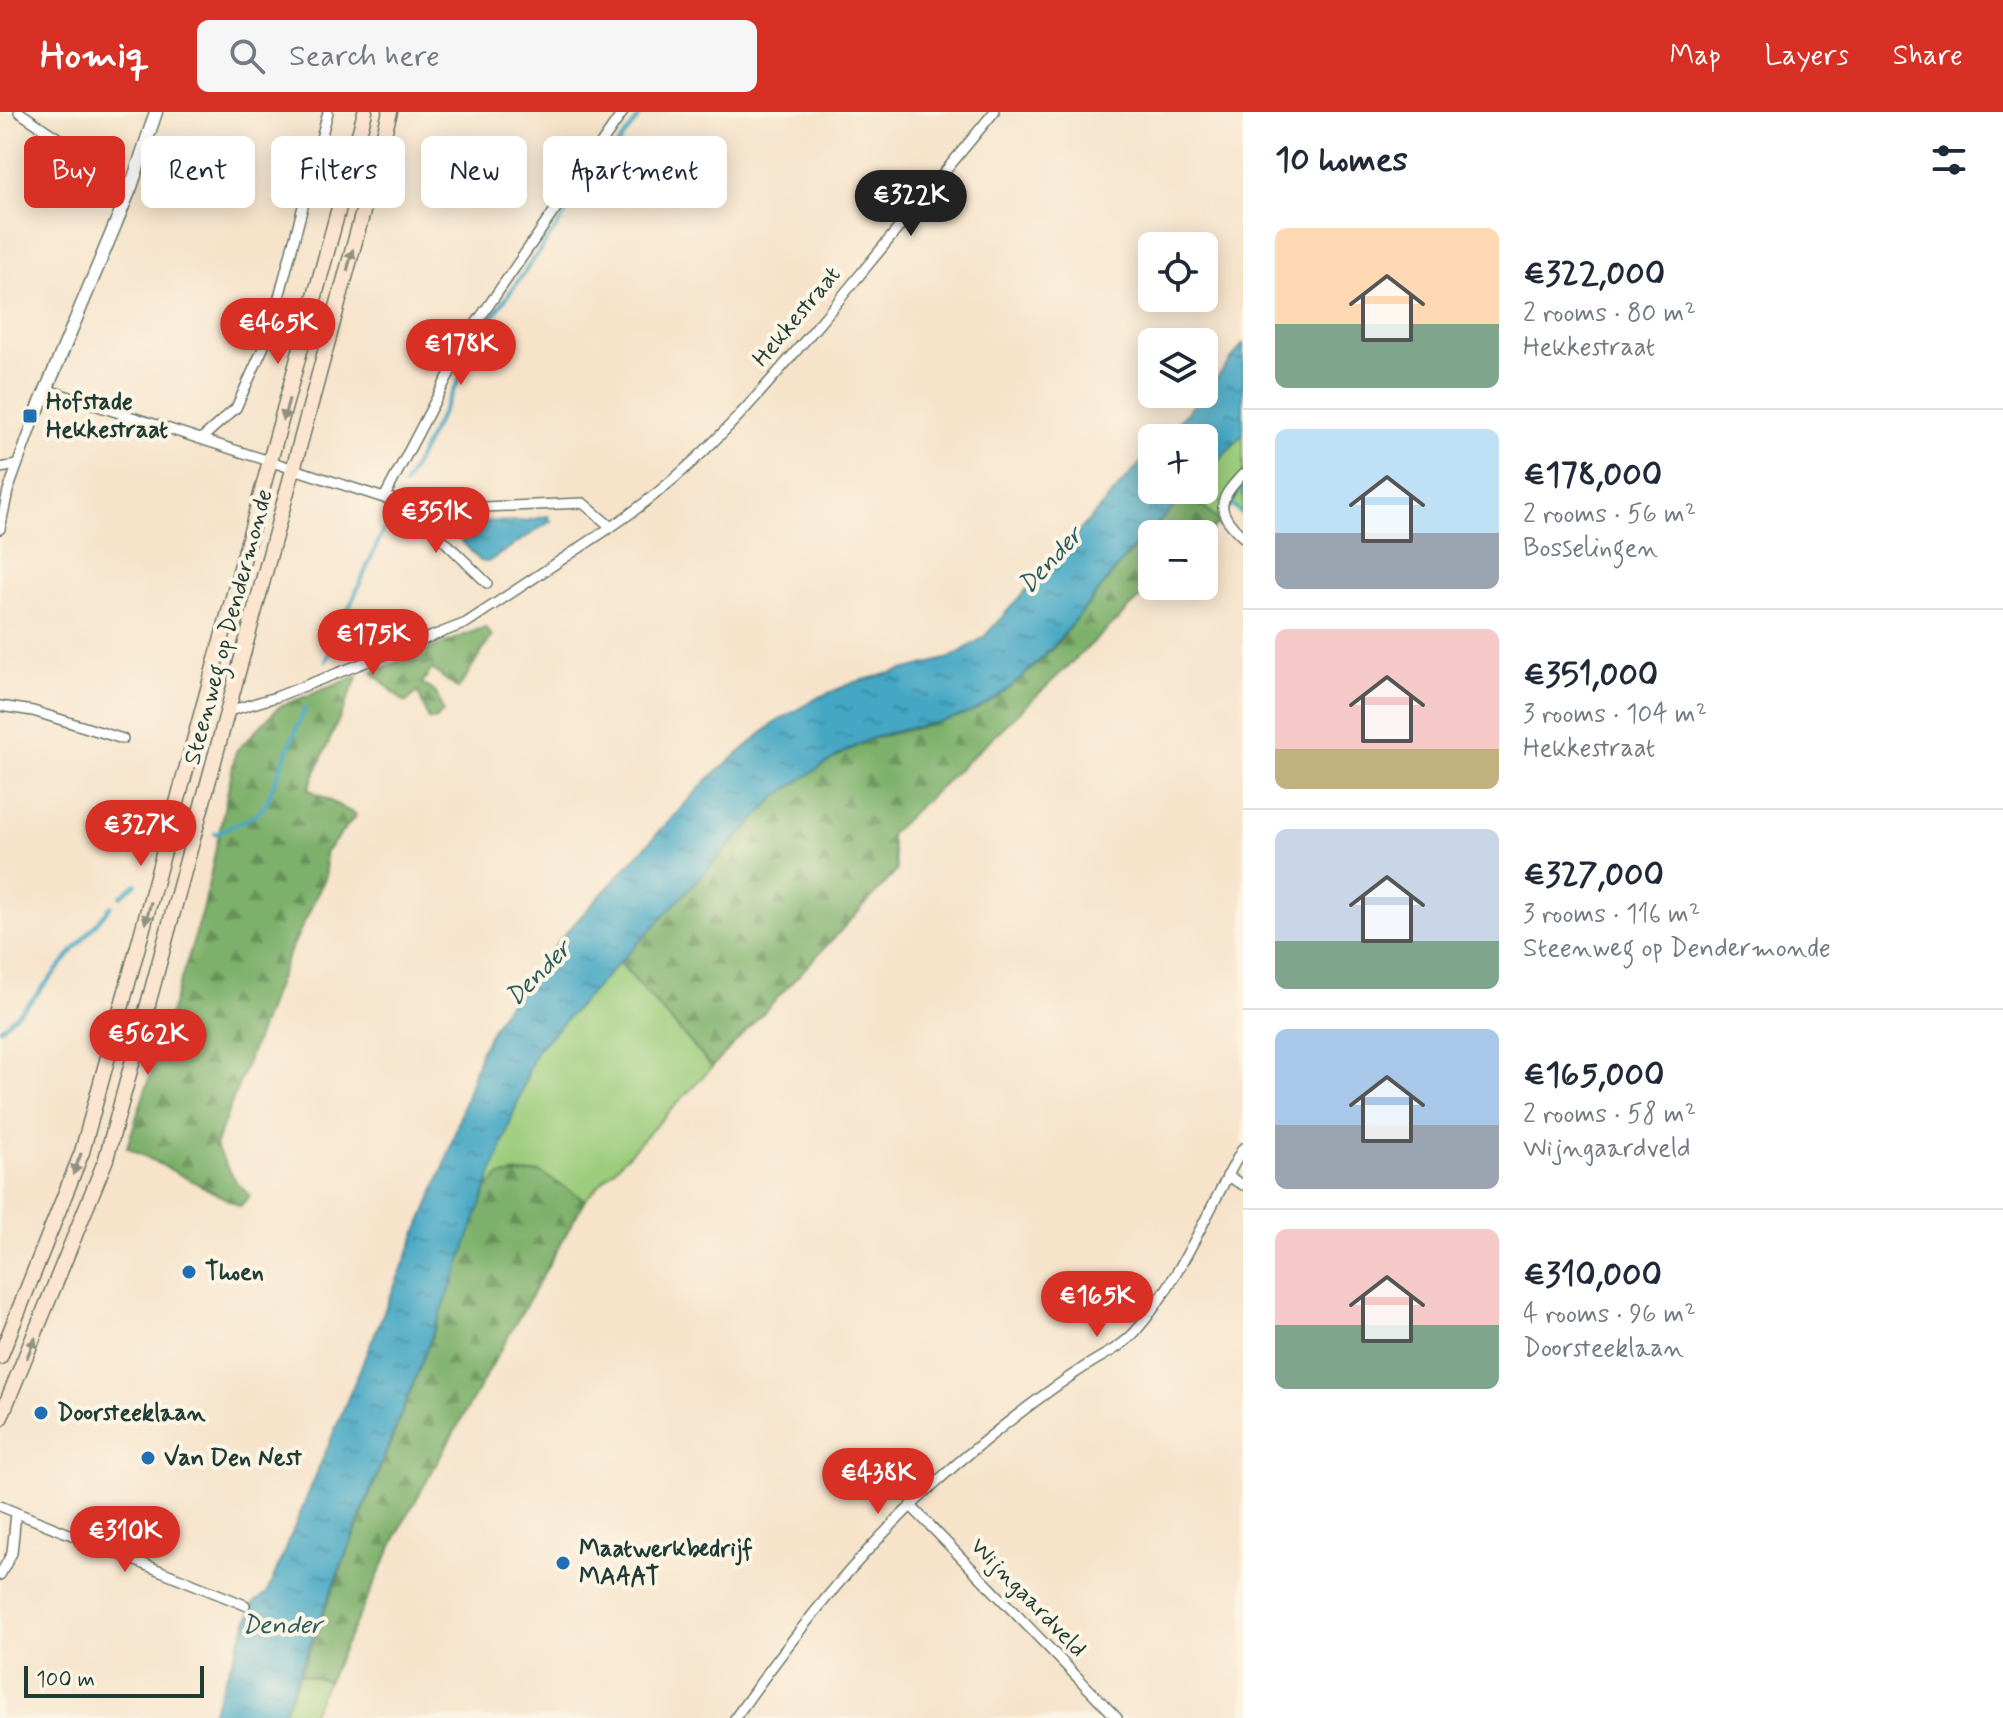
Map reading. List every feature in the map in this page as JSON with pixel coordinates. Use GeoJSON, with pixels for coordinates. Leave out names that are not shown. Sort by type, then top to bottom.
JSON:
{"type":"FeatureCollection","features":[{"type":"Feature","properties":{"kind":"main road","name":"Steenweg op Dendermonde"},"geometry":{"type":"LineString","coordinates":[[0,1357],[82,1152],[273,460],[365,112]]}},
{"type":"Feature","properties":{"kind":"main road","name":"Steenweg op Dendermonde"},"geometry":{"type":"LineString","coordinates":[[0,1419],[106,1159],[390,112]]}},
{"type":"Feature","properties":{"kind":"street"},"geometry":{"type":"LineString","coordinates":[[19,112],[131,187]]}},
{"type":"Feature","properties":{"kind":"street"},"geometry":{"type":"LineString","coordinates":[[0,529],[17,465],[34,419],[131,187],[156,112]]}},
{"type":"Feature","properties":{"kind":"street"},"geometry":{"type":"LineString","coordinates":[[202,438],[218,427],[241,400],[269,335],[328,112]]}},
{"type":"Feature","properties":{"kind":"street"},"geometry":{"type":"LineString","coordinates":[[384,498],[475,325],[623,112]]}},
{"type":"Feature","properties":{"kind":"street","name":"Hekkestraat"},"geometry":{"type":"LineString","coordinates":[[229,711],[276,697],[466,623],[501,604],[655,498],[699,460],[803,342],[994,112]]}},
{"type":"Feature","properties":{"kind":"street"},"geometry":{"type":"LineString","coordinates":[[48,390],[384,498],[426,505],[503,509],[583,503],[611,527]]}},
{"type":"Feature","properties":{"kind":"street"},"geometry":{"type":"LineString","coordinates":[[0,468],[17,465]]}},
{"type":"Feature","properties":{"kind":"street"},"geometry":{"type":"LineString","coordinates":[[1243,474],[1224,495],[1222,510],[1226,521],[1243,537]]}},
{"type":"Feature","properties":{"kind":"street"},"geometry":{"type":"LineString","coordinates":[[426,505],[428,525],[487,583]]}},
{"type":"Feature","properties":{"kind":"street"},"geometry":{"type":"LineString","coordinates":[[0,706],[33,711],[123,739]]}},
{"type":"Feature","properties":{"kind":"street"},"geometry":{"type":"LineString","coordinates":[[735,1718],[791,1639],[852,1565],[911,1506],[980,1445],[1052,1388],[1133,1335],[1164,1291],[1243,1148]]}},
{"type":"Feature","properties":{"kind":"street"},"geometry":{"type":"LineString","coordinates":[[1227,1176],[1243,1185]]}},
{"type":"Feature","properties":{"kind":"street"},"geometry":{"type":"LineString","coordinates":[[0,1506],[245,1605]]}},
{"type":"Feature","properties":{"kind":"street","name":"Wijngaardveld"},"geometry":{"type":"LineString","coordinates":[[911,1506],[1117,1718]]}},
{"type":"Feature","properties":{"kind":"street"},"geometry":{"type":"LineString","coordinates":[[0,1575],[12,1553],[16,1513]]}},
{"type":"Feature","properties":{"kind":"green space"},"geometry":{"type":"Polygon","coordinates":[[[1243,434],[1243,515],[1231,504],[1220,522],[1200,504],[1218,504],[1218,461],[1243,434]]]}},
{"type":"Feature","properties":{"kind":"green space"},"geometry":{"type":"Polygon","coordinates":[[[1177,504],[1200,504],[1218,520],[1162,520],[1177,504]]]}},
{"type":"Feature","properties":{"kind":"green space"},"geometry":{"type":"Polygon","coordinates":[[[1138,545],[1138,600],[890,834],[897,871],[712,1067],[619,962],[775,798],[822,765],[870,739],[933,724],[1029,672],[1057,644],[1138,545]]]}},
{"type":"Feature","properties":{"kind":"green space"},"geometry":{"type":"Polygon","coordinates":[[[485,627],[492,636],[458,689],[432,669],[422,683],[436,693],[443,711],[437,719],[429,720],[418,692],[405,703],[372,672],[485,627]]]}},
{"type":"Feature","properties":{"kind":"green space"},"geometry":{"type":"Polygon","coordinates":[[[358,676],[308,789],[356,815],[325,853],[326,876],[288,956],[215,1146],[237,1183],[250,1196],[240,1206],[127,1147],[203,911],[236,751],[280,706],[358,676]]]}},
{"type":"Feature","properties":{"kind":"green space"},"geometry":{"type":"Polygon","coordinates":[[[619,962],[712,1067],[585,1200],[559,1184],[534,1174],[510,1175],[497,1180],[484,1191],[536,1051],[619,962]]]}},
{"type":"Feature","properties":{"kind":"green space"},"geometry":{"type":"Polygon","coordinates":[[[540,1172],[585,1200],[403,1523],[328,1681],[300,1674],[455,1277],[484,1191],[500,1176],[540,1172]]]}},
{"type":"Feature","properties":{"kind":"green space"},"geometry":{"type":"Polygon","coordinates":[[[300,1674],[328,1681],[309,1718],[281,1718],[300,1674]]]}},
{"type":"Feature","properties":{"kind":"water"},"geometry":{"type":"Polygon","coordinates":[[[1243,344],[1243,434],[1218,461],[1218,424],[1176,424],[1191,408],[1218,408],[1218,376],[1243,344]]]}},
{"type":"Feature","properties":{"kind":"water","name":"Dender"},"geometry":{"type":"Polygon","coordinates":[[[1138,466],[1138,504],[1176,504],[1161,520],[1138,520],[1138,544],[1039,662],[1001,694],[966,714],[868,740],[832,759],[775,798],[536,1051],[455,1277],[281,1718],[210,1718],[254,1603],[267,1593],[444,1167],[481,1050],[505,1007],[562,937],[708,779],[773,724],[819,697],[855,682],[950,658],[984,637],[1138,466]]]}},
{"type":"Feature","properties":{"kind":"water"},"geometry":{"type":"Polygon","coordinates":[[[548,516],[551,521],[488,562],[480,561],[453,532],[462,522],[525,521],[548,516]]]}},
{"type":"Feature","properties":{"kind":"waterway"},"geometry":{"type":"LineString","coordinates":[[404,486],[489,322],[643,112]]}},
{"type":"Feature","properties":{"kind":"waterway"},"geometry":{"type":"LineString","coordinates":[[1243,485],[1231,504],[1243,515]]}},
{"type":"Feature","properties":{"kind":"waterway"},"geometry":{"type":"LineString","coordinates":[[326,661],[389,517]]}},
{"type":"Feature","properties":{"kind":"waterway"},"geometry":{"type":"LineString","coordinates":[[215,834],[254,816],[265,806],[305,708]]}},
{"type":"Feature","properties":{"kind":"waterway"},"geometry":{"type":"LineString","coordinates":[[120,897],[136,884]]}},
{"type":"Feature","properties":{"kind":"waterway"},"geometry":{"type":"LineString","coordinates":[[0,1029],[31,1001],[111,906]]}},
{"type":"Feature","properties":{"kind":"place","name":"Hofstade Hekkestraat"},"geometry":{"type":"Point","coordinates":[30,416]}},
{"type":"Feature","properties":{"kind":"place","name":"Thoen"},"geometry":{"type":"Point","coordinates":[189,1272]}},
{"type":"Feature","properties":{"kind":"place","name":"Doorsteeklaan"},"geometry":{"type":"Point","coordinates":[41,1413]}},
{"type":"Feature","properties":{"kind":"place","name":"Van Den Nest"},"geometry":{"type":"Point","coordinates":[148,1458]}},
{"type":"Feature","properties":{"kind":"place","name":"Maatwerkbedrijf MAAAT"},"geometry":{"type":"Point","coordinates":[563,1563]}}]}
